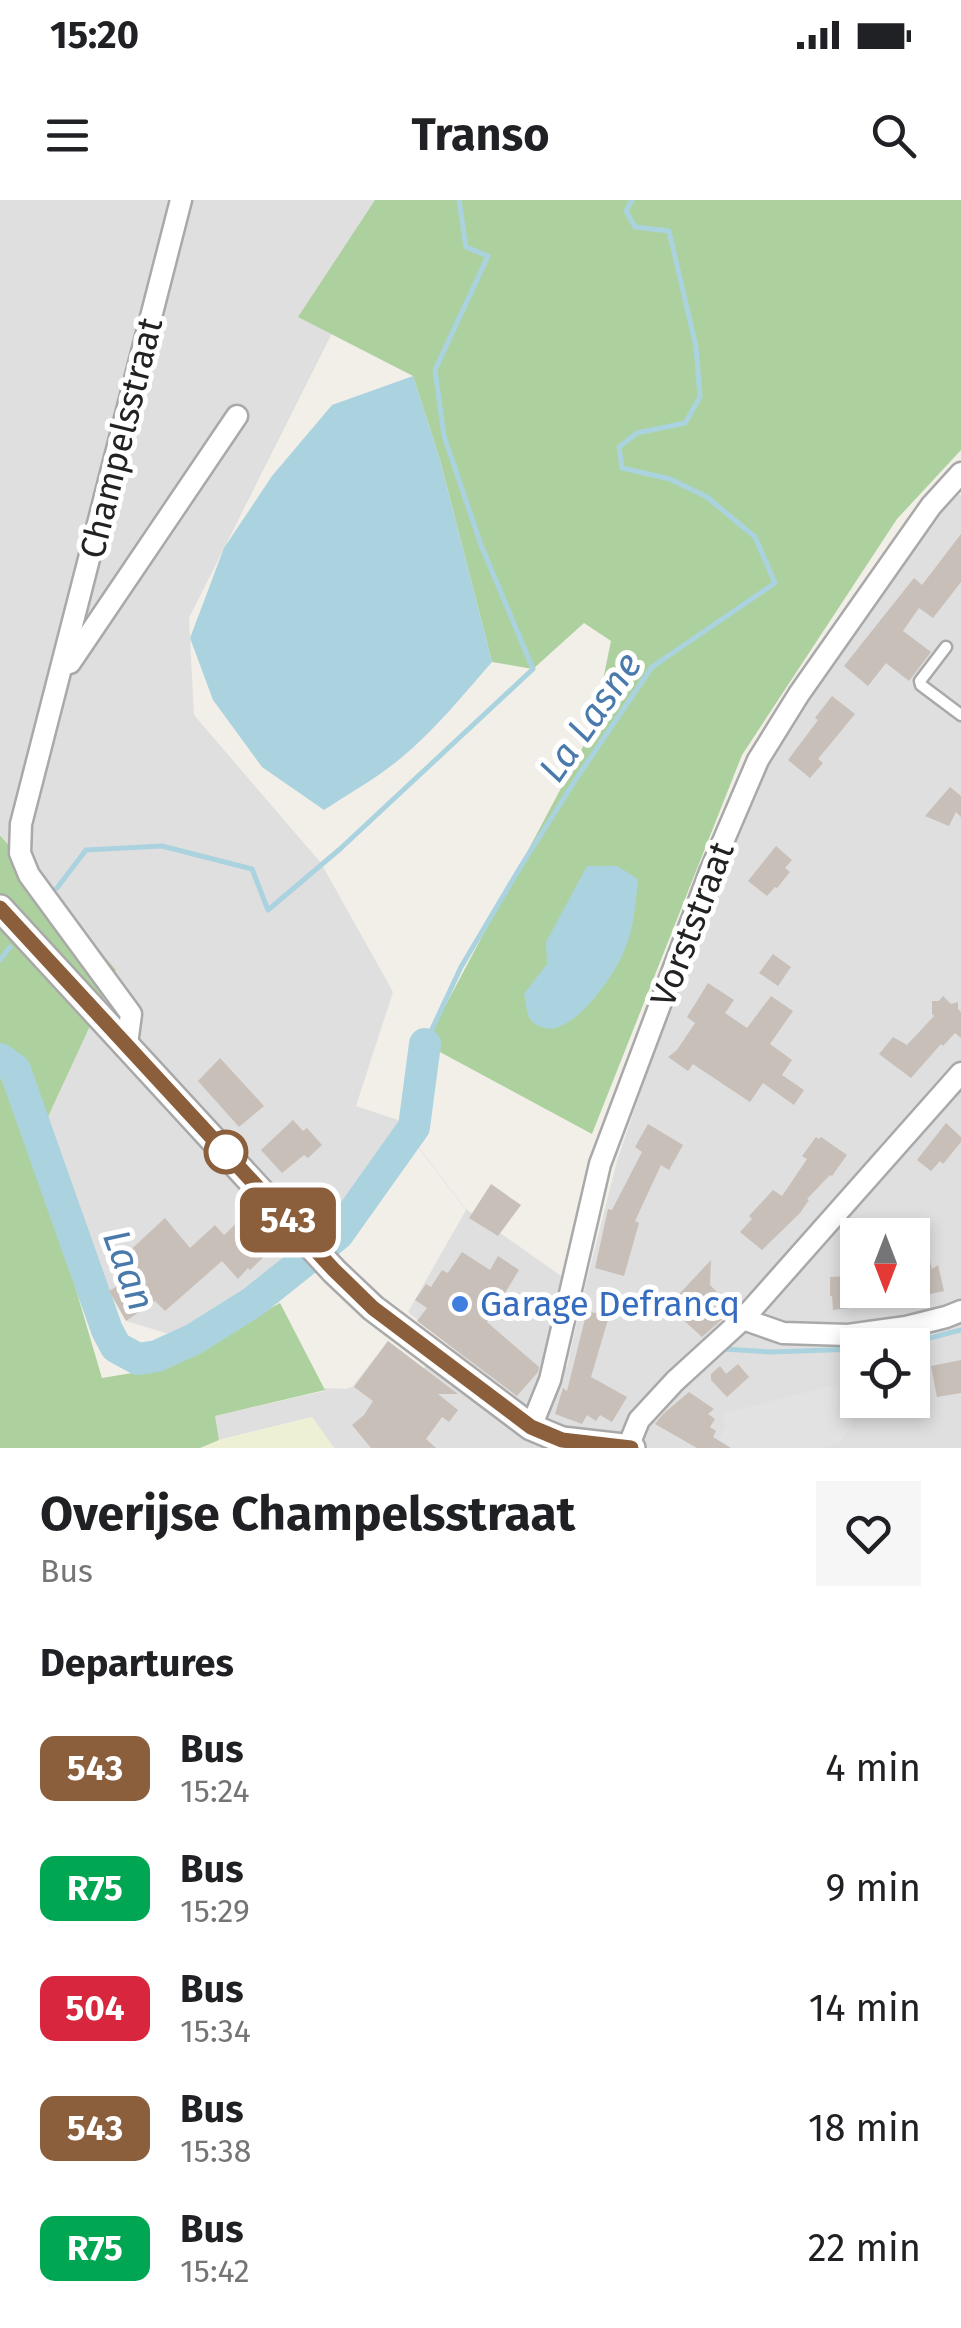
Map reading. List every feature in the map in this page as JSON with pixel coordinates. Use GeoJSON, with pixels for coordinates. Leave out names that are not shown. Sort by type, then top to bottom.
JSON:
{"type":"FeatureCollection","features":[{"type":"Feature","properties":{"kind":"street","name":"Champelsstraat"},"geometry":{"type":"LineString","coordinates":[[127,1044],[131,1014],[29,875],[20,853],[21,824],[182,200]]}},
{"type":"Feature","properties":{"kind":"street","name":"Champelsstraat"},"geometry":{"type":"LineString","coordinates":[[60,676],[237,416]]}},
{"type":"Feature","properties":{"kind":"street","name":"Vorststraat"},"geometry":{"type":"LineString","coordinates":[[531,1427],[550,1380],[600,1164],[710,872],[758,760],[799,694],[931,506],[961,472]]}},
{"type":"Feature","properties":{"kind":"street"},"geometry":{"type":"LineString","coordinates":[[0,908],[373,1308],[531,1427],[565,1444],[630,1447],[639,1420],[675,1381],[743,1320],[961,1073]]}},
{"type":"Feature","properties":{"kind":"street"},"geometry":{"type":"LineString","coordinates":[[743,1320],[784,1333],[848,1336],[906,1328],[961,1311]]}},
{"type":"Feature","properties":{"kind":"lane"},"geometry":{"type":"LineString","coordinates":[[946,647],[920,681],[961,715]]}},
{"type":"Feature","properties":{"kind":"shaded area"},"geometry":{"type":"Polygon","coordinates":[[[0,200],[399,200],[189,618],[194,715],[321,863],[393,992],[356,1106],[398,1120],[466,1209],[564,1278],[543,1358],[567,1367],[617,1161],[705,900],[766,764],[874,602],[934,520],[959,494],[961,1448],[334,1448],[312,1417],[219,1440],[214,1416],[324,1388],[352,1387],[388,1341],[423,1368],[461,1356],[408,1312],[466,1210],[398,1121],[377,1169],[327,1231],[292,1196],[265,1227],[297,1261],[261,1291],[182,1338],[126,1321],[34,1147],[116,970],[0,834],[0,200]]]}},
{"type":"Feature","properties":{"kind":"shaded area"},"geometry":{"type":"Polygon","coordinates":[[[838,1384],[840,1418],[852,1418],[854,1423],[839,1442],[823,1448],[715,1448],[726,1425],[721,1414],[838,1384]]]}},
{"type":"Feature","properties":{"kind":"green space"},"geometry":{"type":"Polygon","coordinates":[[[375,200],[961,200],[961,450],[897,519],[742,755],[592,1134],[425,1044],[593,728],[611,641],[584,623],[533,669],[492,662],[440,460],[413,376],[298,317],[375,200]]]}},
{"type":"Feature","properties":{"kind":"green space"},"geometry":{"type":"Polygon","coordinates":[[[0,835],[116,970],[34,1147],[102,1378],[162,1368],[280,1303],[325,1390],[215,1416],[219,1440],[200,1448],[0,1448],[0,835]]]}},
{"type":"Feature","properties":{"kind":"green space"},"geometry":{"type":"Polygon","coordinates":[[[312,1417],[334,1448],[200,1448],[219,1440],[312,1417]]]}},
{"type":"Feature","properties":{"kind":"water"},"geometry":{"type":"Polygon","coordinates":[[[413,376],[440,460],[492,662],[413,747],[383,772],[324,810],[262,767],[213,700],[190,638],[224,548],[272,476],[332,405],[413,376]]]}},
{"type":"Feature","properties":{"kind":"water"},"geometry":{"type":"Polygon","coordinates":[[[587,866],[617,866],[638,879],[629,936],[615,969],[583,1010],[562,1026],[541,1027],[529,1017],[524,994],[547,964],[546,942],[587,866]]]}},
{"type":"Feature","properties":{"kind":"building"},"geometry":{"type":"Polygon","coordinates":[[[961,534],[961,582],[933,618],[919,608],[903,631],[931,652],[909,681],[886,663],[868,686],[844,666],[914,578],[922,585],[961,534]]]}},
{"type":"Feature","properties":{"kind":"building"},"geometry":{"type":"Polygon","coordinates":[[[832,696],[855,714],[818,759],[823,763],[810,778],[788,760],[832,696]]]}},
{"type":"Feature","properties":{"kind":"building"},"geometry":{"type":"Polygon","coordinates":[[[950,787],[961,796],[961,817],[956,812],[949,826],[925,816],[950,787]]]}},
{"type":"Feature","properties":{"kind":"building"},"geometry":{"type":"Polygon","coordinates":[[[776,846],[792,860],[785,868],[790,872],[767,896],[748,881],[776,846]]]}},
{"type":"Feature","properties":{"kind":"building"},"geometry":{"type":"Polygon","coordinates":[[[773,954],[791,967],[778,986],[759,973],[773,954]]]}},
{"type":"Feature","properties":{"kind":"building"},"geometry":{"type":"Polygon","coordinates":[[[708,983],[734,1000],[725,1013],[747,1028],[771,996],[793,1011],[770,1044],[792,1060],[782,1075],[804,1090],[794,1105],[763,1083],[750,1102],[693,1064],[688,1071],[668,1057],[695,1023],[687,1017],[708,983]]]}},
{"type":"Feature","properties":{"kind":"building"},"geometry":{"type":"Polygon","coordinates":[[[943,996],[951,1004],[958,1002],[961,1038],[955,1033],[941,1044],[911,1078],[879,1054],[893,1037],[907,1045],[934,1016],[932,1001],[943,996]]]}},
{"type":"Feature","properties":{"kind":"building"},"geometry":{"type":"Polygon","coordinates":[[[220,1058],[264,1106],[239,1127],[198,1081],[220,1058]]]}},
{"type":"Feature","properties":{"kind":"building"},"geometry":{"type":"Polygon","coordinates":[[[293,1120],[303,1131],[307,1128],[322,1145],[282,1173],[261,1150],[293,1120]]]}},
{"type":"Feature","properties":{"kind":"building"},"geometry":{"type":"Polygon","coordinates":[[[946,1123],[961,1137],[961,1142],[943,1164],[940,1161],[931,1171],[917,1160],[946,1123]]]}},
{"type":"Feature","properties":{"kind":"building"},"geometry":{"type":"Polygon","coordinates":[[[648,1124],[683,1145],[669,1170],[661,1165],[635,1221],[639,1223],[624,1276],[595,1268],[608,1209],[612,1210],[642,1152],[635,1147],[648,1124]]]}},
{"type":"Feature","properties":{"kind":"building"},"geometry":{"type":"Polygon","coordinates":[[[816,1137],[847,1155],[832,1176],[807,1199],[800,1213],[762,1250],[740,1232],[773,1190],[782,1196],[807,1159],[802,1156],[816,1137]]]}},
{"type":"Feature","properties":{"kind":"building"},"geometry":{"type":"Polygon","coordinates":[[[491,1184],[521,1205],[498,1236],[469,1218],[491,1184]]]}},
{"type":"Feature","properties":{"kind":"building"},"geometry":{"type":"Polygon","coordinates":[[[243,1217],[273,1248],[250,1270],[238,1279],[222,1261],[165,1311],[155,1301],[126,1321],[109,1291],[141,1273],[125,1255],[165,1218],[190,1248],[215,1225],[224,1235],[243,1217]]]}},
{"type":"Feature","properties":{"kind":"building","name":"Garage Defrancq"},"geometry":{"type":"Polygon","coordinates":[[[462,1252],[490,1270],[498,1256],[519,1270],[487,1322],[539,1367],[517,1396],[417,1321],[427,1308],[415,1300],[426,1284],[431,1287],[442,1270],[448,1273],[462,1252]]]}},
{"type":"Feature","properties":{"kind":"building"},"geometry":{"type":"Polygon","coordinates":[[[711,1260],[710,1285],[722,1297],[715,1304],[727,1315],[702,1337],[668,1306],[711,1260]]]}},
{"type":"Feature","properties":{"kind":"building"},"geometry":{"type":"Polygon","coordinates":[[[930,1262],[932,1269],[938,1265],[944,1291],[930,1294],[930,1262]]]}},
{"type":"Feature","properties":{"kind":"building"},"geometry":{"type":"Polygon","coordinates":[[[830,1277],[840,1277],[840,1308],[850,1308],[833,1310],[830,1277]]]}},
{"type":"Feature","properties":{"kind":"building"},"geometry":{"type":"Polygon","coordinates":[[[587,1311],[609,1316],[591,1377],[627,1397],[612,1422],[600,1415],[596,1421],[587,1415],[582,1424],[555,1414],[563,1388],[567,1391],[587,1311]]]}},
{"type":"Feature","properties":{"kind":"building"},"geometry":{"type":"Polygon","coordinates":[[[388,1341],[458,1394],[438,1394],[458,1410],[449,1422],[442,1417],[426,1439],[436,1448],[371,1448],[352,1425],[373,1401],[354,1387],[388,1341]]]}},
{"type":"Feature","properties":{"kind":"building"},"geometry":{"type":"Polygon","coordinates":[[[961,1360],[961,1393],[937,1397],[931,1366],[961,1360]]]}},
{"type":"Feature","properties":{"kind":"building"},"geometry":{"type":"Polygon","coordinates":[[[738,1364],[749,1377],[727,1397],[711,1380],[711,1374],[720,1366],[726,1374],[738,1364]]]}},
{"type":"Feature","properties":{"kind":"building"},"geometry":{"type":"Polygon","coordinates":[[[689,1392],[714,1409],[708,1414],[715,1419],[710,1427],[716,1431],[713,1437],[731,1448],[697,1448],[655,1424],[689,1392]]]}},
{"type":"Feature","properties":{"kind":"waterway"},"geometry":{"type":"LineString","coordinates":[[57,888],[86,850],[162,846],[252,869],[268,910],[340,849],[533,669],[481,545],[444,436],[435,370],[488,256],[466,247],[459,200]]}},
{"type":"Feature","properties":{"kind":"waterway","name":"La Lasne"},"geometry":{"type":"LineString","coordinates":[[425,1044],[461,967],[521,866],[652,667],[775,583],[755,537],[707,497],[670,479],[622,468],[619,447],[637,433],[685,423],[700,397],[696,347],[669,231],[635,227],[626,211],[632,200]]}},
{"type":"Feature","properties":{"kind":"waterway"},"geometry":{"type":"LineString","coordinates":[[0,960],[10,947]]}},
{"type":"Feature","properties":{"kind":"waterway","name":"Laan"},"geometry":{"type":"LineString","coordinates":[[0,1059],[15,1070],[107,1330],[116,1347],[138,1359],[157,1356],[194,1339],[253,1302],[338,1234],[414,1127],[425,1044]]}},
{"type":"Feature","properties":{"kind":"waterway"},"geometry":{"type":"LineString","coordinates":[[930,1338],[961,1330]]}},
{"type":"Feature","properties":{"kind":"waterway"},"geometry":{"type":"LineString","coordinates":[[723,1349],[840,1350]]}},
{"type":"Feature","properties":{"kind":"bus line","name":"543"},"geometry":{"type":"LineString","coordinates":[[0,908],[373,1308],[531,1427],[562,1440],[631,1448]]}},
{"type":"Feature","properties":{"kind":"place","name":"Garage Defrancq"},"geometry":{"type":"Point","coordinates":[460,1304]}}]}
